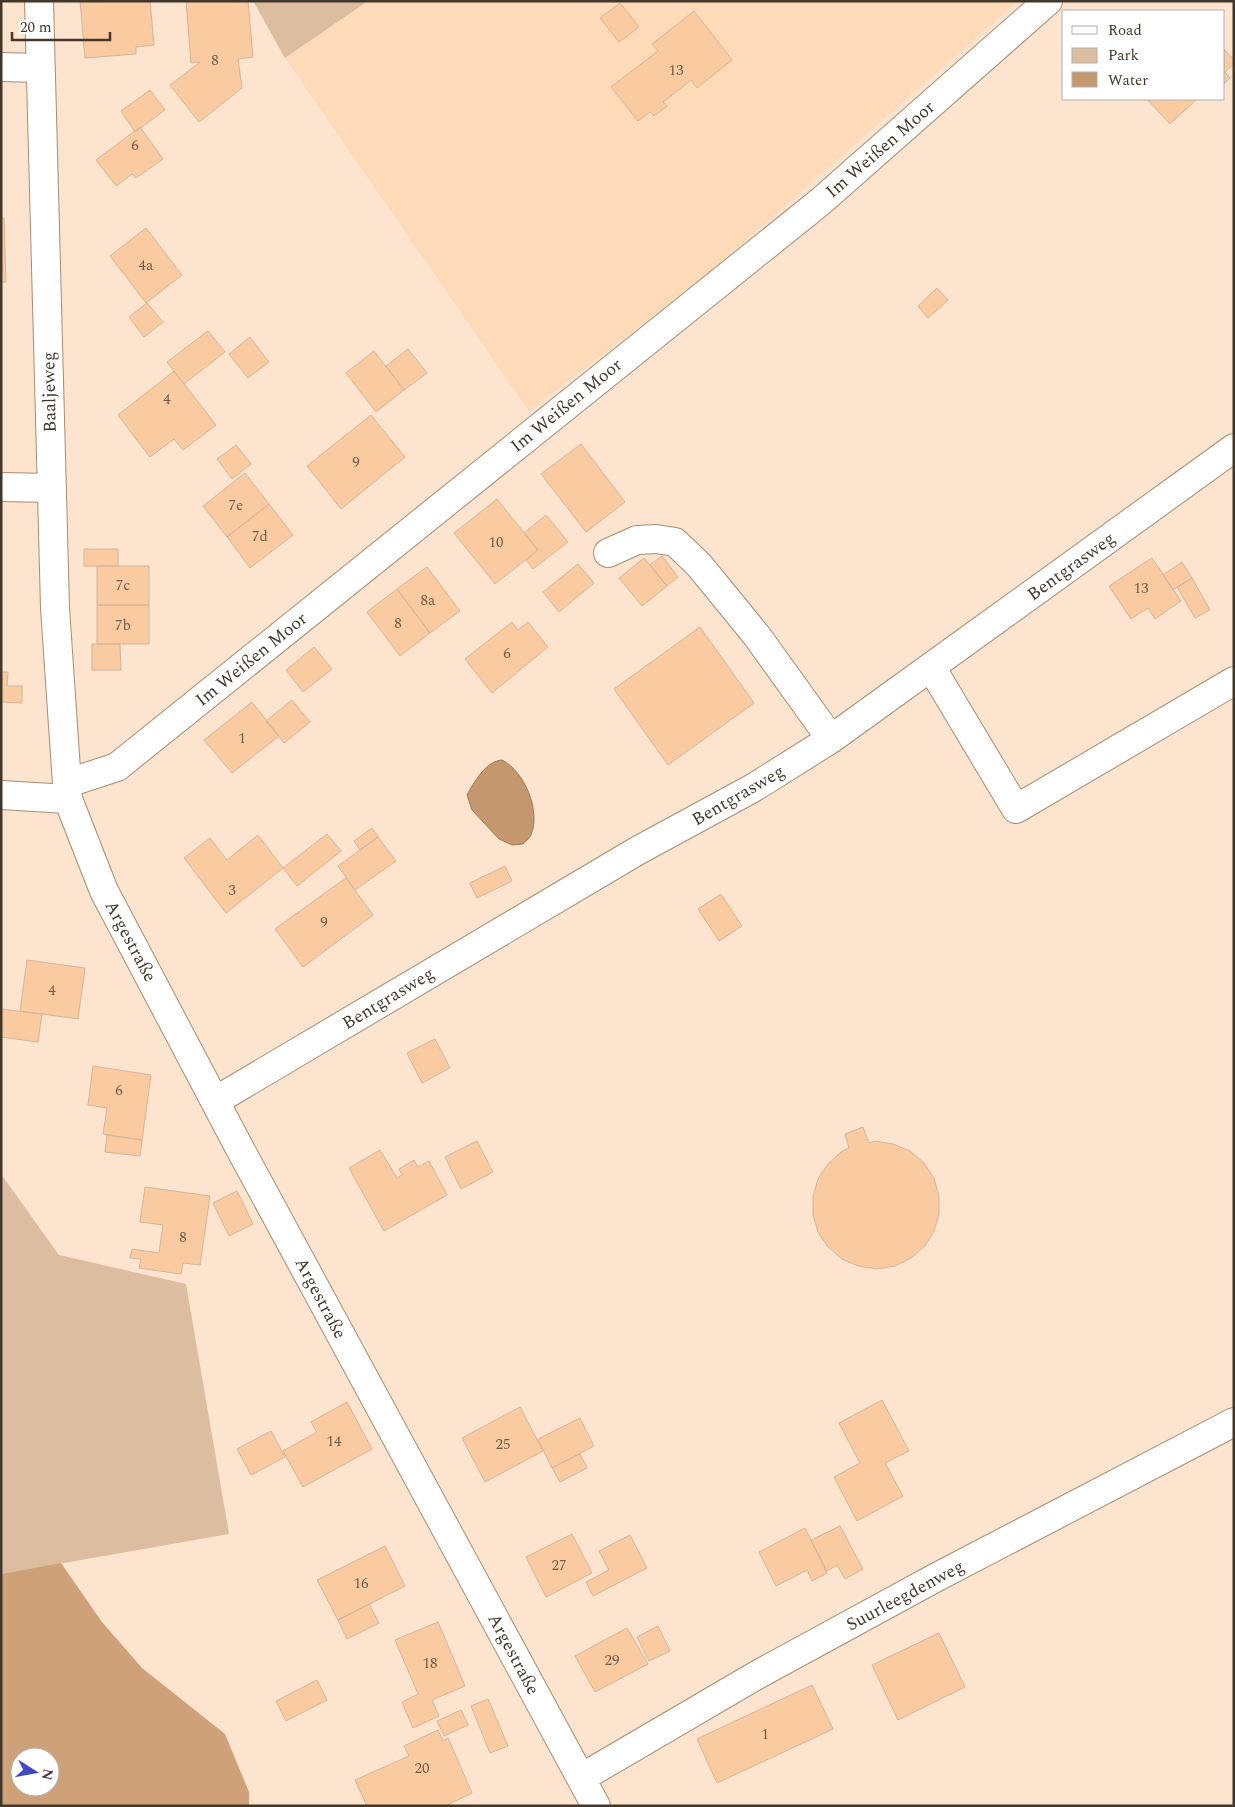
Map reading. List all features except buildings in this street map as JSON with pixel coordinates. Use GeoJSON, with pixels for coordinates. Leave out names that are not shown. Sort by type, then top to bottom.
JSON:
{"type":"FeatureCollection","features":[{"type":"Feature","properties":{"kind":"street","name":"Baaljeweg"},"geometry":{"type":"LineString","coordinates":[[39,1],[55,608],[68,791]]}},
{"type":"Feature","properties":{"kind":"street","name":"Im Weißen Moor"},"geometry":{"type":"LineString","coordinates":[[1,795],[68,791],[117,767],[820,202],[1048,1]]}},
{"type":"Feature","properties":{"kind":"street"},"geometry":{"type":"LineString","coordinates":[[1,68],[41,68]]}},
{"type":"Feature","properties":{"kind":"street","name":"Bentgrasweg"},"geometry":{"type":"LineString","coordinates":[[215,1100],[628,856],[753,788],[831,739],[1234,448]]}},
{"type":"Feature","properties":{"kind":"street"},"geometry":{"type":"LineString","coordinates":[[1,487],[52,488]]}},
{"type":"Feature","properties":{"kind":"street"},"geometry":{"type":"LineString","coordinates":[[608,554],[636,540],[656,539],[676,542],[699,565],[757,636],[831,739]]}},
{"type":"Feature","properties":{"kind":"street"},"geometry":{"type":"LineString","coordinates":[[931,667],[1016,809],[1234,681]]}},
{"type":"Feature","properties":{"kind":"street","name":"Argestraße"},"geometry":{"type":"LineString","coordinates":[[68,791],[104,891],[596,1806]]}},
{"type":"Feature","properties":{"kind":"street","name":"Suurleegdenweg"},"geometry":{"type":"LineString","coordinates":[[582,1778],[766,1670],[935,1578],[1234,1422]]}},
{"type":"Feature","properties":{"kind":"shaded area"},"geometry":{"type":"Polygon","coordinates":[[[368,1],[1018,1],[712,270],[529,411],[285,58],[368,1]]]}},
{"type":"Feature","properties":{"kind":"shaded area"},"geometry":{"type":"Polygon","coordinates":[[[61,1563],[102,1622],[142,1668],[225,1734],[249,1792],[249,1806],[1,1806],[1,1574],[61,1563]]]}},
{"type":"Feature","properties":{"kind":"green space"},"geometry":{"type":"Polygon","coordinates":[[[253,1],[368,1],[285,58],[253,1]]]}},
{"type":"Feature","properties":{"kind":"green space"},"geometry":{"type":"Polygon","coordinates":[[[1,1174],[59,1255],[186,1284],[229,1534],[1,1574],[1,1174]]]}},
{"type":"Feature","properties":{"kind":"water"},"geometry":{"type":"Polygon","coordinates":[[[502,760],[518,773],[529,793],[532,804],[534,825],[531,835],[523,844],[512,845],[499,839],[472,810],[467,795],[477,778],[486,768],[496,761],[502,760]]]}}]}
